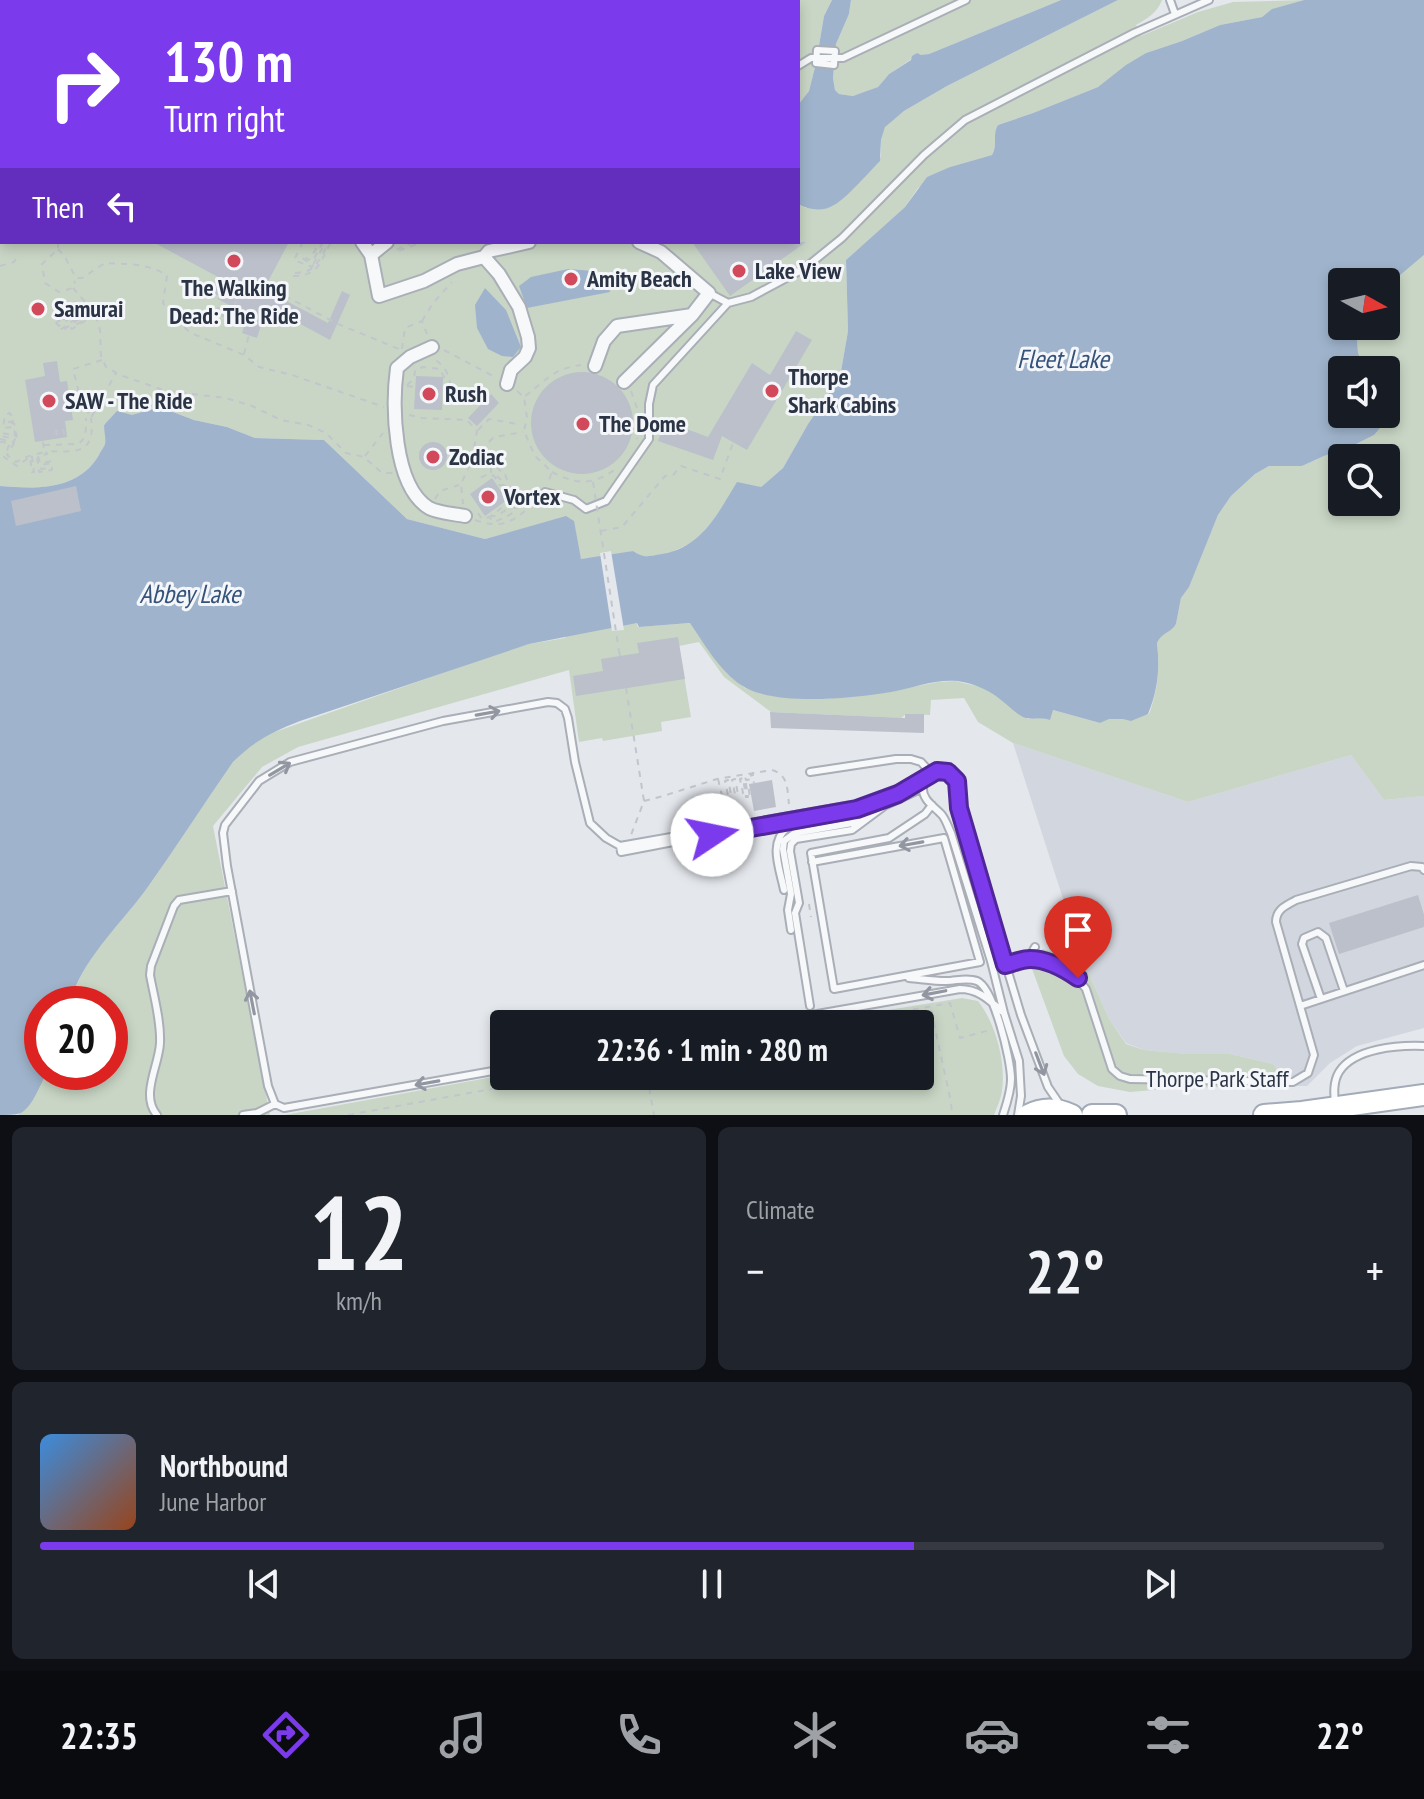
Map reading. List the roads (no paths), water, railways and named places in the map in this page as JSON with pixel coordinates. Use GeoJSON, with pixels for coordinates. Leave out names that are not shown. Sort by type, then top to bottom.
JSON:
{"type":"FeatureCollection","features":[{"type":"Feature","properties":{"kind":"main road"},"geometry":{"type":"LineString","coordinates":[[1264,1115],[1424,1095]]}},
{"type":"Feature","properties":{"kind":"main road"},"geometry":{"type":"LineString","coordinates":[[1028,1115],[1044,1109],[1068,1113]]}},
{"type":"Feature","properties":{"kind":"main road"},"geometry":{"type":"LineString","coordinates":[[1092,1115],[1116,1115]]}},
{"type":"Feature","properties":{"kind":"street"},"geometry":{"type":"LineString","coordinates":[[363,244],[371,255],[379,296],[424,281],[486,250],[518,244]]}},
{"type":"Feature","properties":{"kind":"street"},"geometry":{"type":"LineString","coordinates":[[371,255],[385,244]]}},
{"type":"Feature","properties":{"kind":"street"},"geometry":{"type":"LineString","coordinates":[[624,382],[692,315],[709,293],[661,252],[643,244]]}},
{"type":"Feature","properties":{"kind":"street"},"geometry":{"type":"LineString","coordinates":[[486,250],[519,307],[528,337],[529,348],[525,357],[511,370],[507,384]]}},
{"type":"Feature","properties":{"kind":"street"},"geometry":{"type":"LineString","coordinates":[[595,366],[604,341],[617,326],[692,315]]}},
{"type":"Feature","properties":{"kind":"street"},"geometry":{"type":"LineString","coordinates":[[432,347],[410,357],[397,368],[404,389],[394,414],[397,441],[412,491],[430,508],[465,516]]}},
{"type":"Feature","properties":{"kind":"lane"},"geometry":{"type":"LineString","coordinates":[[834,59],[843,58],[966,0]]}},
{"type":"Feature","properties":{"kind":"lane"},"geometry":{"type":"LineString","coordinates":[[1170,0],[1175,14]]}},
{"type":"Feature","properties":{"kind":"lane"},"geometry":{"type":"LineString","coordinates":[[545,492],[574,500],[586,509],[606,501],[649,439],[649,404],[653,385],[728,303],[751,297],[805,268],[842,238],[924,155],[965,120],[1134,33],[1209,0]]}},
{"type":"Feature","properties":{"kind":"lane"},"geometry":{"type":"LineString","coordinates":[[817,50],[835,51],[834,59],[834,65],[816,63],[817,50]]}},
{"type":"Feature","properties":{"kind":"lane"},"geometry":{"type":"LineString","coordinates":[[800,64],[817,58]]}},
{"type":"Feature","properties":{"kind":"lane"},"geometry":{"type":"LineString","coordinates":[[709,293],[728,303]]}},
{"type":"Feature","properties":{"kind":"lane"},"geometry":{"type":"LineString","coordinates":[[490,1071],[284,1108],[275,1104],[268,1086],[223,833],[225,825],[259,781],[290,762],[443,721],[548,702],[557,703],[565,709],[590,823],[621,849],[857,809],[874,801]]}},
{"type":"Feature","properties":{"kind":"lane"},"geometry":{"type":"LineString","coordinates":[[810,772],[911,759],[921,762],[929,775]]}},
{"type":"Feature","properties":{"kind":"lane"},"geometry":{"type":"LineString","coordinates":[[621,849],[631,844],[874,801],[898,794],[929,775],[943,771],[953,776],[957,781],[959,808],[1021,1015],[1048,1087],[1068,1113]]}},
{"type":"Feature","properties":{"kind":"lane"},"geometry":{"type":"LineString","coordinates":[[929,775],[923,788],[925,797],[944,817],[951,833],[1019,1061],[1021,1096],[1018,1115]]}},
{"type":"Feature","properties":{"kind":"lane"},"geometry":{"type":"LineString","coordinates":[[791,930],[788,910],[791,894],[784,841],[795,833],[852,823],[923,788]]}},
{"type":"Feature","properties":{"kind":"lane"},"geometry":{"type":"LineString","coordinates":[[810,1006],[795,913],[799,903],[791,844],[796,839],[852,830],[887,804]]}},
{"type":"Feature","properties":{"kind":"lane"},"geometry":{"type":"LineString","coordinates":[[812,862],[944,838],[980,962],[834,989],[812,862],[811,853],[889,838],[925,814],[932,805]]}},
{"type":"Feature","properties":{"kind":"lane"},"geometry":{"type":"LineString","coordinates":[[784,890],[776,848],[782,832],[787,828],[875,810]]}},
{"type":"Feature","properties":{"kind":"lane"},"geometry":{"type":"LineString","coordinates":[[1424,870],[1411,866],[1296,900],[1279,910],[1276,916],[1300,1006],[1424,965]]}},
{"type":"Feature","properties":{"kind":"lane"},"geometry":{"type":"LineString","coordinates":[[157,1115],[149,1100],[160,1044],[151,966],[179,900],[232,891]]}},
{"type":"Feature","properties":{"kind":"lane"},"geometry":{"type":"LineString","coordinates":[[1321,999],[1302,944],[1304,938],[1311,934],[1318,932],[1326,938],[1344,991]]}},
{"type":"Feature","properties":{"kind":"lane"},"geometry":{"type":"LineString","coordinates":[[1005,965],[1028,959],[1035,947]]}},
{"type":"Feature","properties":{"kind":"lane","name":"Thorpe Park Staff"},"geometry":{"type":"LineString","coordinates":[[1028,959],[1045,962],[1078,978],[1086,989],[1112,1069],[1130,1079],[1293,1082],[1302,1079],[1308,1073],[1314,1055],[1300,1006]]}},
{"type":"Feature","properties":{"kind":"lane"},"geometry":{"type":"LineString","coordinates":[[900,977],[945,981],[966,979],[982,984],[993,1004],[1011,1067],[1010,1095],[1003,1115]]}},
{"type":"Feature","properties":{"kind":"lane"},"geometry":{"type":"LineString","coordinates":[[841,1010],[970,989],[983,995],[1004,1013]]}},
{"type":"Feature","properties":{"kind":"lane"},"geometry":{"type":"LineString","coordinates":[[1335,1108],[1333,1091],[1338,1073],[1351,1060],[1380,1049],[1403,1045],[1424,1046]]}},
{"type":"Feature","properties":{"kind":"lane"},"geometry":{"type":"LineString","coordinates":[[243,1115],[257,1113],[275,1104]]}},
{"type":"Feature","properties":{"kind":"water"},"geometry":{"type":"Polygon","coordinates":[[[832,0],[851,0],[849,14],[836,44],[833,78],[839,94],[853,96],[878,87],[889,74],[917,53],[929,54],[1061,0],[1118,0],[904,111],[885,127],[880,161],[839,202],[825,209],[816,209],[800,205],[800,102],[809,91],[824,16],[832,0]]]}},
{"type":"Feature","properties":{"kind":"water","name":"Fleet Lake"},"geometry":{"type":"Polygon","coordinates":[[[1304,0],[1424,0],[1424,255],[1400,275],[1400,268],[1328,268],[1328,340],[1357,340],[1359,356],[1328,356],[1328,428],[1380,428],[1374,435],[1356,444],[1328,444],[1328,455],[1302,466],[1269,466],[1231,496],[1218,515],[1189,587],[1181,598],[1176,624],[1157,643],[1157,679],[1148,714],[1131,721],[1109,719],[1100,723],[1053,710],[1050,720],[1029,719],[995,695],[957,681],[891,692],[817,699],[760,694],[729,675],[690,623],[639,627],[637,623],[529,644],[300,721],[264,738],[233,762],[145,891],[92,958],[76,986],[24,986],[24,1090],[38,1090],[21,1113],[0,1115],[0,486],[42,487],[68,481],[90,467],[99,455],[105,444],[104,425],[117,411],[132,415],[160,407],[255,438],[324,440],[407,519],[485,539],[566,516],[574,521],[581,559],[633,551],[647,556],[672,552],[696,539],[706,529],[737,482],[761,487],[783,468],[840,377],[848,331],[846,260],[905,207],[927,177],[992,155],[998,125],[1098,87],[1146,53],[1220,25],[1262,17],[1272,9],[1304,0]]]}},
{"type":"Feature","properties":{"kind":"water"},"geometry":{"type":"Polygon","coordinates":[[[568,269],[593,271],[606,276],[610,292],[527,308],[519,286],[531,277],[568,269]]]}},
{"type":"Feature","properties":{"kind":"water"},"geometry":{"type":"Polygon","coordinates":[[[485,288],[506,310],[521,347],[513,357],[502,356],[488,349],[477,328],[475,305],[485,288]]]}},
{"type":"Feature","properties":{"kind":"place","name":"The Walking Dead: The Ride"},"geometry":{"type":"Point","coordinates":[234,261]}},
{"type":"Feature","properties":{"kind":"place","name":"Lake View"},"geometry":{"type":"Point","coordinates":[739,271]}},
{"type":"Feature","properties":{"kind":"place","name":"Amity Beach"},"geometry":{"type":"Point","coordinates":[571,279]}},
{"type":"Feature","properties":{"kind":"place","name":"Samurai"},"geometry":{"type":"Point","coordinates":[38,309]}},
{"type":"Feature","properties":{"kind":"place","name":"Thorpe Shark Cabins"},"geometry":{"type":"Point","coordinates":[772,391]}},
{"type":"Feature","properties":{"kind":"place","name":"Rush"},"geometry":{"type":"Point","coordinates":[429,394]}},
{"type":"Feature","properties":{"kind":"place","name":"SAW - The Ride"},"geometry":{"type":"Point","coordinates":[49,401]}},
{"type":"Feature","properties":{"kind":"place","name":"The Dome"},"geometry":{"type":"Point","coordinates":[583,424]}},
{"type":"Feature","properties":{"kind":"place","name":"Zodiac"},"geometry":{"type":"Point","coordinates":[433,457]}},
{"type":"Feature","properties":{"kind":"place","name":"Vortex"},"geometry":{"type":"Point","coordinates":[488,497]}},
{"type":"Feature","properties":{"kind":"water label","name":"Abbey Lake"},"geometry":{"type":"Point","coordinates":[190,594]}}]}
